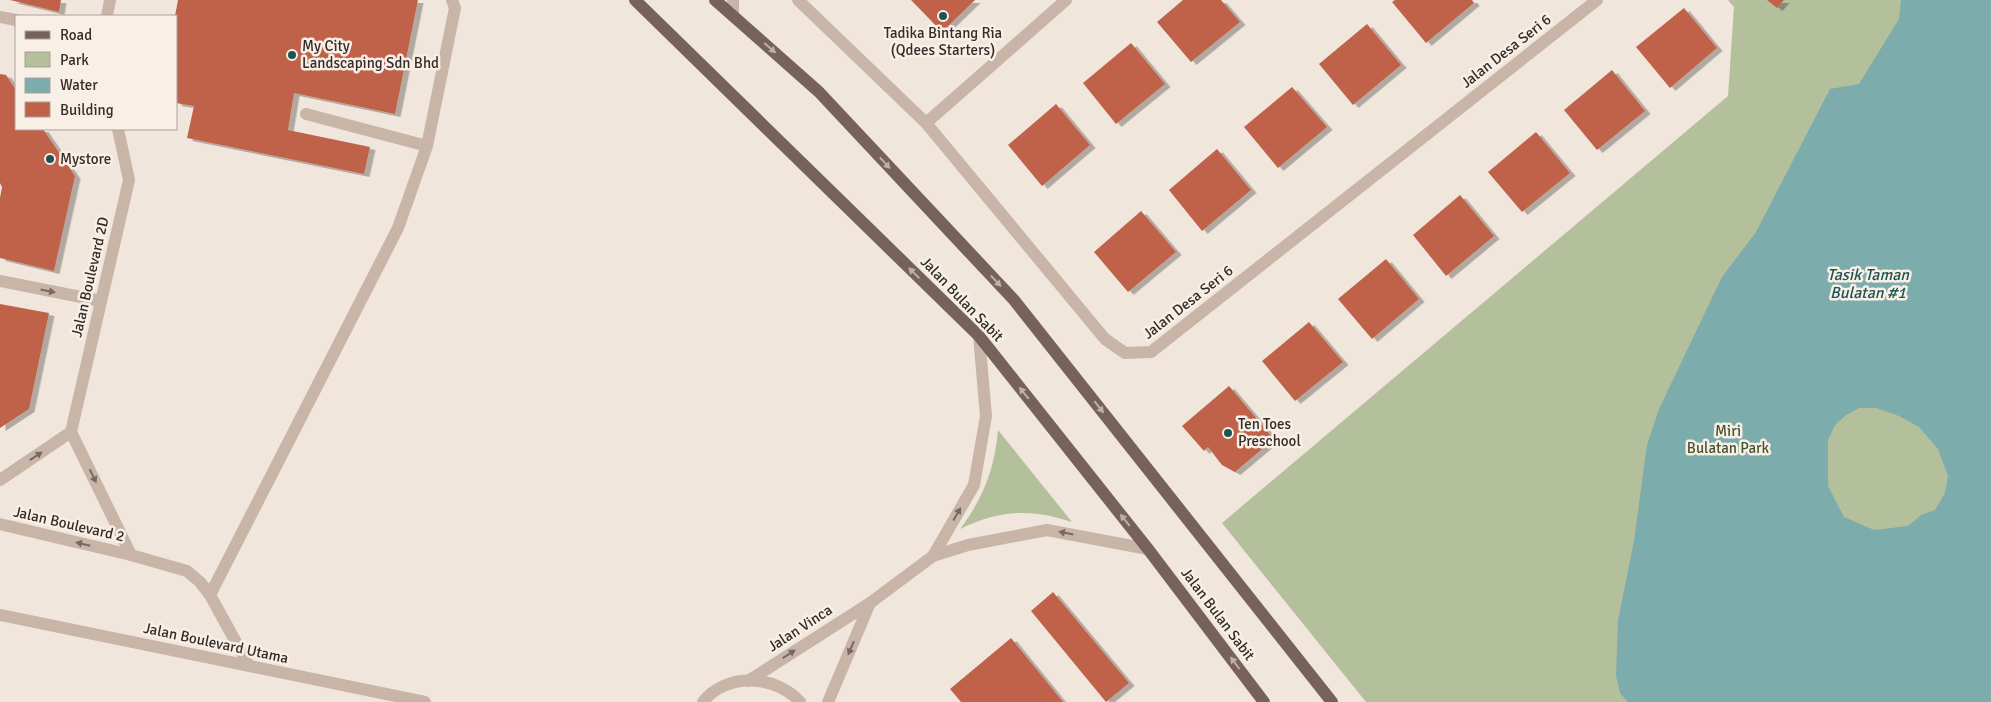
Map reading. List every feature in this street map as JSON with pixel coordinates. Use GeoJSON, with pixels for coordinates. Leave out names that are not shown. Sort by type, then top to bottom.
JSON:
{"type":"FeatureCollection","features":[{"type":"Feature","properties":{"kind":"main road","name":"Jalan Bulan Sabit"},"geometry":{"type":"LineString","coordinates":[[635,0],[979,336],[1148,549],[1264,702]]}},
{"type":"Feature","properties":{"kind":"main road"},"geometry":{"type":"LineString","coordinates":[[715,0],[819,92],[1014,300],[1332,702]]}},
{"type":"Feature","properties":{"kind":"street"},"geometry":{"type":"LineString","coordinates":[[107,15],[110,0]]}},
{"type":"Feature","properties":{"kind":"street"},"geometry":{"type":"LineString","coordinates":[[210,595],[398,228],[427,146],[455,8],[452,0]]}},
{"type":"Feature","properties":{"kind":"street"},"geometry":{"type":"LineString","coordinates":[[733,0],[734,16]]}},
{"type":"Feature","properties":{"kind":"street","name":"Jalan Desa Seri 6"},"geometry":{"type":"LineString","coordinates":[[798,0],[926,123],[1105,339],[1126,354],[1151,352],[1597,0]]}},
{"type":"Feature","properties":{"kind":"street"},"geometry":{"type":"LineString","coordinates":[[926,123],[1066,0]]}},
{"type":"Feature","properties":{"kind":"street"},"geometry":{"type":"LineString","coordinates":[[0,17],[15,20]]}},
{"type":"Feature","properties":{"kind":"street"},"geometry":{"type":"LineString","coordinates":[[306,114],[427,146]]}},
{"type":"Feature","properties":{"kind":"street","name":"Jalan Boulevard 2D"},"geometry":{"type":"LineString","coordinates":[[71,432],[129,180],[118,130]]}},
{"type":"Feature","properties":{"kind":"street"},"geometry":{"type":"LineString","coordinates":[[0,281],[101,301]]}},
{"type":"Feature","properties":{"kind":"street"},"geometry":{"type":"LineString","coordinates":[[933,556],[974,485],[986,416],[979,336]]}},
{"type":"Feature","properties":{"kind":"street"},"geometry":{"type":"LineString","coordinates":[[0,480],[71,432],[131,555],[187,571],[200,582],[210,595],[249,666]]}},
{"type":"Feature","properties":{"kind":"street","name":"Jalan Boulevard 2"},"geometry":{"type":"LineString","coordinates":[[0,524],[131,555]]}},
{"type":"Feature","properties":{"kind":"street"},"geometry":{"type":"LineString","coordinates":[[933,556],[968,546],[1046,530],[1148,549]]}},
{"type":"Feature","properties":{"kind":"street","name":"Jalan Vinca"},"geometry":{"type":"LineString","coordinates":[[748,680],[870,603],[933,556]]}},
{"type":"Feature","properties":{"kind":"street"},"geometry":{"type":"LineString","coordinates":[[828,702],[870,603]]}},
{"type":"Feature","properties":{"kind":"street","name":"Jalan Boulevard Utama"},"geometry":{"type":"LineString","coordinates":[[0,615],[249,666],[368,696],[425,702]]}},
{"type":"Feature","properties":{"kind":"street"},"geometry":{"type":"LineString","coordinates":[[701,701],[718,689],[748,680],[764,681],[778,686],[795,696],[800,702]]}},
{"type":"Feature","properties":{"kind":"green space","name":"Miri Bulatan Park"},"geometry":{"type":"Polygon","coordinates":[[[1728,0],[1991,0],[1991,702],[1366,702],[1222,523],[1728,96],[1734,7],[1728,0]]]}},
{"type":"Feature","properties":{"kind":"green space"},"geometry":{"type":"Polygon","coordinates":[[[998,430],[1072,522],[1042,515],[1015,513],[988,518],[960,529],[981,495],[991,470],[998,430]]]}},
{"type":"Feature","properties":{"kind":"water","name":"Tasik Taman Bulatan #1"},"geometry":{"type":"Polygon","coordinates":[[[1901,0],[1991,0],[1991,702],[1628,702],[1620,693],[1616,676],[1618,620],[1634,541],[1647,445],[1659,409],[1722,277],[1756,232],[1830,89],[1859,84],[1899,19],[1901,0]],[[1859,408],[1846,415],[1835,425],[1828,440],[1828,486],[1844,517],[1874,530],[1908,526],[1921,515],[1935,510],[1945,493],[1948,476],[1938,449],[1919,427],[1899,416],[1876,408],[1859,408]]]}},
{"type":"Feature","properties":{"kind":"building"},"geometry":{"type":"Polygon","coordinates":[[[10,0],[61,0],[59,12],[10,0]]]}},
{"type":"Feature","properties":{"kind":"building","name":"My City Landscaping Sdn Bhd"},"geometry":{"type":"Polygon","coordinates":[[[178,0],[418,0],[395,114],[294,93],[288,130],[370,147],[364,174],[187,138],[194,106],[178,103],[178,15],[175,15],[178,0]]]}},
{"type":"Feature","properties":{"kind":"building","name":"Tadika Bintang Ria (Qdees Starters)"},"geometry":{"type":"Polygon","coordinates":[[[911,0],[975,0],[942,32],[911,0]]]}},
{"type":"Feature","properties":{"kind":"building"},"geometry":{"type":"Polygon","coordinates":[[[1183,0],[1221,0],[1240,22],[1191,62],[1157,22],[1183,0]]]}},
{"type":"Feature","properties":{"kind":"building"},"geometry":{"type":"Polygon","coordinates":[[[1395,0],[1472,0],[1474,3],[1426,43],[1392,2],[1395,0]]]}},
{"type":"Feature","properties":{"kind":"building"},"geometry":{"type":"Polygon","coordinates":[[[1767,0],[1784,0],[1777,8],[1767,0]]]}},
{"type":"Feature","properties":{"kind":"building"},"geometry":{"type":"Polygon","coordinates":[[[1684,8],[1717,48],[1670,88],[1636,47],[1684,8]]]}},
{"type":"Feature","properties":{"kind":"building"},"geometry":{"type":"Polygon","coordinates":[[[1367,24],[1401,65],[1353,105],[1319,64],[1367,24]]]}},
{"type":"Feature","properties":{"kind":"building"},"geometry":{"type":"Polygon","coordinates":[[[1131,43],[1165,84],[1116,124],[1083,83],[1131,43]]]}},
{"type":"Feature","properties":{"kind":"building"},"geometry":{"type":"Polygon","coordinates":[[[1612,70],[1645,111],[1597,150],[1564,110],[1612,70]]]}},
{"type":"Feature","properties":{"kind":"building"},"geometry":{"type":"Polygon","coordinates":[[[0,74],[6,75],[15,88],[15,130],[44,130],[75,176],[54,271],[0,258],[0,198],[2,187],[0,183],[0,74]]]}},
{"type":"Feature","properties":{"kind":"building"},"geometry":{"type":"Polygon","coordinates":[[[1292,87],[1327,127],[1278,168],[1244,127],[1292,87]]]}},
{"type":"Feature","properties":{"kind":"building"},"geometry":{"type":"Polygon","coordinates":[[[1056,104],[1090,145],[1042,186],[1008,145],[1056,104]]]}},
{"type":"Feature","properties":{"kind":"building"},"geometry":{"type":"Polygon","coordinates":[[[1536,132],[1570,173],[1522,212],[1488,172],[1536,132]]]}},
{"type":"Feature","properties":{"kind":"building"},"geometry":{"type":"Polygon","coordinates":[[[1217,149],[1251,190],[1202,231],[1169,190],[1217,149]]]}},
{"type":"Feature","properties":{"kind":"building"},"geometry":{"type":"Polygon","coordinates":[[[1460,195],[1494,236],[1446,276],[1413,235],[1460,195]]]}},
{"type":"Feature","properties":{"kind":"building"},"geometry":{"type":"Polygon","coordinates":[[[1141,211],[1176,252],[1128,292],[1094,252],[1141,211]]]}},
{"type":"Feature","properties":{"kind":"building"},"geometry":{"type":"Polygon","coordinates":[[[1386,259],[1419,299],[1372,339],[1338,299],[1386,259]]]}},
{"type":"Feature","properties":{"kind":"building"},"geometry":{"type":"Polygon","coordinates":[[[0,304],[49,313],[29,409],[0,428],[0,304]]]}},
{"type":"Feature","properties":{"kind":"building"},"geometry":{"type":"Polygon","coordinates":[[[1309,322],[1343,362],[1295,401],[1262,361],[1309,322]]]}},
{"type":"Feature","properties":{"kind":"building","name":"Ten Toes Preschool"},"geometry":{"type":"Polygon","coordinates":[[[1229,386],[1274,439],[1235,472],[1222,465],[1208,447],[1204,451],[1182,426],[1229,386]]]}},
{"type":"Feature","properties":{"kind":"building"},"geometry":{"type":"Polygon","coordinates":[[[1053,592],[1129,683],[1106,702],[1031,611],[1053,592]]]}},
{"type":"Feature","properties":{"kind":"building"},"geometry":{"type":"Polygon","coordinates":[[[1011,638],[1063,702],[961,702],[950,689],[1011,638]]]}},
{"type":"Feature","properties":{"kind":"place","name":"Tadika Bintang Ria (Qdees Starters)"},"geometry":{"type":"Point","coordinates":[943,16]}},
{"type":"Feature","properties":{"kind":"place","name":"My City Landscaping Sdn Bhd"},"geometry":{"type":"Point","coordinates":[292,55]}},
{"type":"Feature","properties":{"kind":"place","name":"Mystore"},"geometry":{"type":"Point","coordinates":[50,159]}},
{"type":"Feature","properties":{"kind":"place","name":"Ten Toes Preschool"},"geometry":{"type":"Point","coordinates":[1228,433]}}]}
